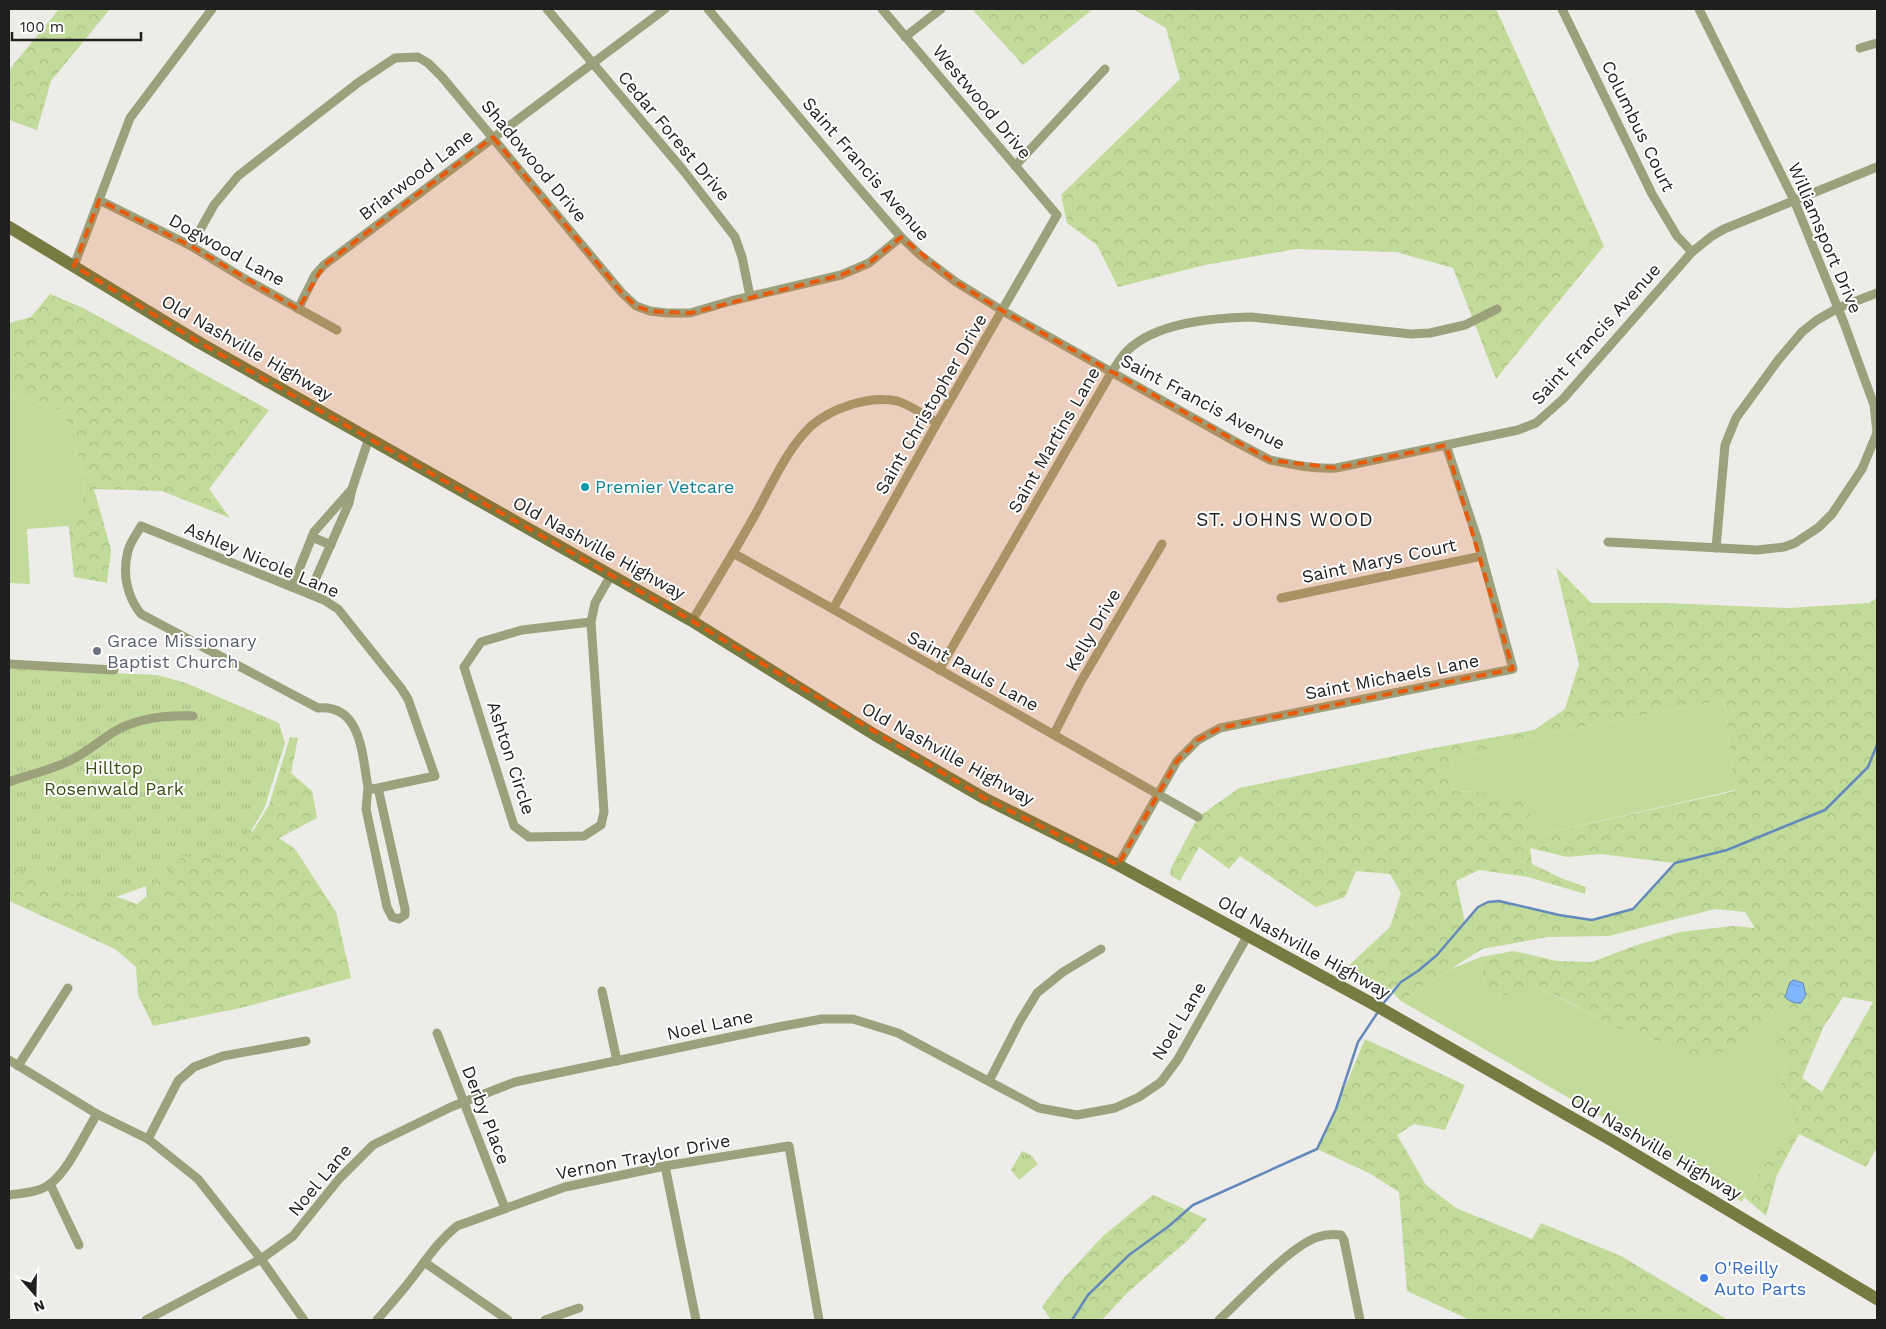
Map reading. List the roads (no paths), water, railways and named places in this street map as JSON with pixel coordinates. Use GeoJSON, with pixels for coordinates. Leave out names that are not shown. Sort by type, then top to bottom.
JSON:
{"type":"FeatureCollection","features":[{"type":"Feature","properties":{"kind":"main road","name":"Old Nashville Highway"},"geometry":{"type":"LineString","coordinates":[[9,227],[200,342],[692,621],[875,735],[984,798],[1118,865],[1373,1004],[1611,1140],[1877,1299]]}},
{"type":"Feature","properties":{"kind":"street"},"geometry":{"type":"LineString","coordinates":[[74,266],[130,118],[212,9]]}},
{"type":"Feature","properties":{"kind":"street","name":"Cedar Forest Drive"},"geometry":{"type":"LineString","coordinates":[[547,9],[683,170],[736,237],[750,296]]}},
{"type":"Feature","properties":{"kind":"street","name":"Briarwood Lane"},"geometry":{"type":"LineString","coordinates":[[298,309],[315,275],[324,265],[665,9]]}},
{"type":"Feature","properties":{"kind":"street","name":"Saint Francis Avenue"},"geometry":{"type":"LineString","coordinates":[[708,9],[901,237],[920,255],[956,282],[1111,373],[1270,460],[1294,466],[1318,469],[1336,468],[1518,430],[1536,422],[1550,412],[1692,252],[1712,236],[1724,229],[1794,200],[1877,168]]}},
{"type":"Feature","properties":{"kind":"street","name":"Westwood Drive"},"geometry":{"type":"LineString","coordinates":[[882,9],[1057,215]]}},
{"type":"Feature","properties":{"kind":"street"},"geometry":{"type":"LineString","coordinates":[[905,36],[941,9]]}},
{"type":"Feature","properties":{"kind":"street","name":"Columbus Court"},"geometry":{"type":"LineString","coordinates":[[1562,9],[1652,194],[1678,236],[1692,252]]}},
{"type":"Feature","properties":{"kind":"street","name":"Williamsport Drive"},"geometry":{"type":"LineString","coordinates":[[1608,542],[1757,550],[1784,547],[1795,543],[1813,532],[1832,514],[1862,469],[1877,433],[1874,405],[1838,308],[1794,200],[1699,9]]}},
{"type":"Feature","properties":{"kind":"street"},"geometry":{"type":"LineString","coordinates":[[1860,48],[1877,43]]}},
{"type":"Feature","properties":{"kind":"street","name":"Shadowood Drive"},"geometry":{"type":"LineString","coordinates":[[191,246],[214,205],[238,176],[359,82],[395,58],[418,57],[428,63],[442,77],[622,293],[636,306],[650,311],[680,314],[828,279],[856,270],[881,255],[901,237]]}},
{"type":"Feature","properties":{"kind":"street"},"geometry":{"type":"LineString","coordinates":[[1014,166],[1105,68]]}},
{"type":"Feature","properties":{"kind":"street","name":"Dogwood Lane"},"geometry":{"type":"LineString","coordinates":[[99,200],[191,246],[337,330]]}},
{"type":"Feature","properties":{"kind":"street","name":"Saint Christopher Drive"},"geometry":{"type":"LineString","coordinates":[[833,608],[937,422],[1057,215]]}},
{"type":"Feature","properties":{"kind":"street"},"geometry":{"type":"LineString","coordinates":[[1716,548],[1725,444],[1736,418],[1779,359],[1802,332],[1817,320],[1838,308],[1877,293]]}},
{"type":"Feature","properties":{"kind":"street","name":"Saint Martins Lane"},"geometry":{"type":"LineString","coordinates":[[940,670],[1111,373],[1127,352],[1148,337],[1174,327],[1214,319],[1252,317],[1412,334],[1465,325],[1497,309]]}},
{"type":"Feature","properties":{"kind":"street"},"geometry":{"type":"LineString","coordinates":[[692,621],[791,451],[810,427],[825,415],[851,405],[877,400],[898,402],[937,422]]}},
{"type":"Feature","properties":{"kind":"street"},"geometry":{"type":"LineString","coordinates":[[309,594],[349,503],[369,438]]}},
{"type":"Feature","properties":{"kind":"street","name":"Saint Michaels Lane"},"geometry":{"type":"LineString","coordinates":[[1118,865],[1177,761],[1198,740],[1220,728],[1513,669],[1482,556],[1446,445]]}},
{"type":"Feature","properties":{"kind":"street"},"geometry":{"type":"LineString","coordinates":[[292,587],[314,532],[352,489]]}},
{"type":"Feature","properties":{"kind":"street","name":"Ashley Nicole Lane"},"geometry":{"type":"LineString","coordinates":[[368,786],[359,735],[348,716],[327,707],[318,708],[141,614],[132,604],[125,579],[128,550],[141,526],[309,594],[338,608],[402,688],[435,776],[378,788]]}},
{"type":"Feature","properties":{"kind":"street"},"geometry":{"type":"LineString","coordinates":[[312,537],[331,545]]}},
{"type":"Feature","properties":{"kind":"street","name":"Kelly Drive"},"geometry":{"type":"LineString","coordinates":[[1054,734],[1080,683],[1162,544]]}},
{"type":"Feature","properties":{"kind":"street","name":"Saint Pauls Lane"},"geometry":{"type":"LineString","coordinates":[[733,553],[833,608],[1198,817]]}},
{"type":"Feature","properties":{"kind":"street","name":"Saint Marys Court"},"geometry":{"type":"LineString","coordinates":[[1281,598],[1482,556]]}},
{"type":"Feature","properties":{"kind":"street","name":"Ashton Circle"},"geometry":{"type":"LineString","coordinates":[[591,622],[522,630],[481,642],[464,667],[514,826],[529,837],[584,836],[601,826],[604,812],[591,622],[595,603],[611,575]]}},
{"type":"Feature","properties":{"kind":"street"},"geometry":{"type":"LineString","coordinates":[[9,664],[114,670]]}},
{"type":"Feature","properties":{"kind":"street"},"geometry":{"type":"LineString","coordinates":[[9,782],[66,763],[113,733],[137,721],[172,715],[193,716]]}},
{"type":"Feature","properties":{"kind":"street"},"geometry":{"type":"LineString","coordinates":[[368,786],[371,789],[378,788],[405,909],[405,915],[399,919],[392,918],[387,908],[366,809],[368,786]]}},
{"type":"Feature","properties":{"kind":"street","name":"Noel Lane"},"geometry":{"type":"LineString","coordinates":[[147,1320],[261,1259],[293,1236],[339,1179],[373,1145],[463,1102],[515,1082],[778,1027],[822,1019],[853,1019],[898,1034],[1039,1108],[1077,1115],[1114,1108],[1139,1097],[1161,1082],[1178,1059],[1248,935]]}},
{"type":"Feature","properties":{"kind":"street"},"geometry":{"type":"LineString","coordinates":[[989,1081],[1037,992],[1063,972],[1101,949]]}},
{"type":"Feature","properties":{"kind":"street"},"geometry":{"type":"LineString","coordinates":[[18,1066],[68,988]]}},
{"type":"Feature","properties":{"kind":"street"},"geometry":{"type":"LineString","coordinates":[[602,991],[617,1061]]}},
{"type":"Feature","properties":{"kind":"street","name":"Derby Place"},"geometry":{"type":"LineString","coordinates":[[438,1034],[505,1208]]}},
{"type":"Feature","properties":{"kind":"street"},"geometry":{"type":"LineString","coordinates":[[148,1139],[178,1081],[194,1067],[223,1056],[306,1041]]}},
{"type":"Feature","properties":{"kind":"street"},"geometry":{"type":"LineString","coordinates":[[9,1060],[97,1114],[148,1139],[198,1179],[261,1259],[304,1320]]}},
{"type":"Feature","properties":{"kind":"street"},"geometry":{"type":"LineString","coordinates":[[9,1194],[34,1192],[50,1184],[68,1163],[97,1114]]}},
{"type":"Feature","properties":{"kind":"street","name":"Vernon Traylor Drive"},"geometry":{"type":"LineString","coordinates":[[377,1320],[444,1236],[457,1226],[565,1186],[665,1166],[789,1146],[819,1320]]}},
{"type":"Feature","properties":{"kind":"street"},"geometry":{"type":"LineString","coordinates":[[665,1166],[696,1320]]}},
{"type":"Feature","properties":{"kind":"street"},"geometry":{"type":"LineString","coordinates":[[50,1184],[79,1245]]}},
{"type":"Feature","properties":{"kind":"street"},"geometry":{"type":"LineString","coordinates":[[1219,1320],[1290,1253],[1316,1237],[1332,1234],[1342,1235],[1344,1240],[1360,1320]]}},
{"type":"Feature","properties":{"kind":"street"},"geometry":{"type":"LineString","coordinates":[[424,1262],[508,1320]]}},
{"type":"Feature","properties":{"kind":"street"},"geometry":{"type":"LineString","coordinates":[[545,1320],[579,1308]]}},
{"type":"Feature","properties":{"kind":"water"},"geometry":{"type":"Polygon","coordinates":[[[1794,980],[1803,983],[1806,995],[1801,1003],[1792,1002],[1785,997],[1790,982],[1794,980]]]}},
{"type":"Feature","properties":{"kind":"waterway"},"geometry":{"type":"LineString","coordinates":[[1382,1005],[1401,982],[1437,955],[1478,907],[1488,902],[1499,901],[1559,915],[1592,920],[1633,909],[1675,863],[1727,850],[1825,810],[1868,767],[1877,745]]}},
{"type":"Feature","properties":{"kind":"waterway"},"geometry":{"type":"LineString","coordinates":[[1072,1320],[1088,1295],[1129,1255],[1169,1226],[1193,1205],[1317,1149],[1336,1109],[1358,1042],[1378,1012]]}},
{"type":"Feature","properties":{"kind":"place","name":"Premier Vetcare"},"geometry":{"type":"Point","coordinates":[585,487]}},
{"type":"Feature","properties":{"kind":"place","name":"Grace Missionary Baptist Church"},"geometry":{"type":"Point","coordinates":[97,651]}},
{"type":"Feature","properties":{"kind":"place","name":"O'Reilly Auto Parts"},"geometry":{"type":"Point","coordinates":[1704,1278]}},
{"type":"Feature","properties":{"kind":"district","name":"ST. JOHNS WOOD"},"geometry":{"type":"Point","coordinates":[1285,519]}},
{"type":"Feature","properties":{"kind":"park label","name":"Hilltop Rosenwald Park"},"geometry":{"type":"Point","coordinates":[114,778]}}]}
